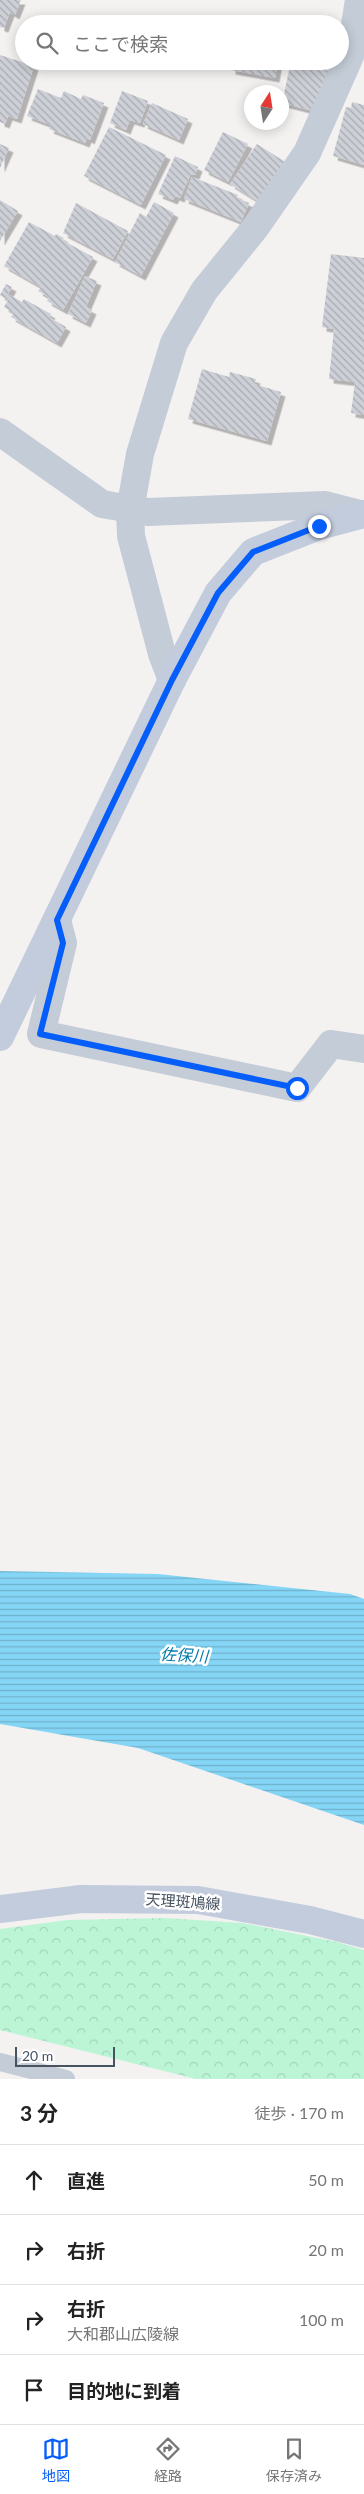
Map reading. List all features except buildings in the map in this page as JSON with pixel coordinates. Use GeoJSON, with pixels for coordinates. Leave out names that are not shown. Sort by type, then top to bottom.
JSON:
{"type":"FeatureCollection","features":[{"type":"Feature","properties":{"kind":"main road"},"geometry":{"type":"LineString","coordinates":[[0,1036],[172,680],[218,593],[253,552],[319,526],[362,514]]}},
{"type":"Feature","properties":{"kind":"main road","name":"天理斑鳩線"},"geometry":{"type":"LineString","coordinates":[[0,1909],[81,1899],[198,1900],[310,1920],[364,1934]]}},
{"type":"Feature","properties":{"kind":"street"},"geometry":{"type":"LineString","coordinates":[[349,58],[359,0]]}},
{"type":"Feature","properties":{"kind":"street"},"geometry":{"type":"LineString","coordinates":[[172,680],[162,654],[130,536],[130,510],[140,454],[174,343],[204,291],[255,228],[307,153],[344,70]]}},
{"type":"Feature","properties":{"kind":"street"},"geometry":{"type":"LineString","coordinates":[[0,432],[102,504],[148,512],[326,505],[362,514]]}},
{"type":"Feature","properties":{"kind":"street"},"geometry":{"type":"LineString","coordinates":[[57,920],[63,943],[40,1034],[297,1088],[331,1044],[364,1049]]}},
{"type":"Feature","properties":{"kind":"lane"},"geometry":{"type":"LineString","coordinates":[[0,2062],[66,2079]]}},
{"type":"Feature","properties":{"kind":"green space"},"geometry":{"type":"Polygon","coordinates":[[[165,1918],[243,1923],[337,1942],[364,1950],[364,2079],[196,2079],[0,2030],[0,1929],[67,1920],[165,1918]]]}},
{"type":"Feature","properties":{"kind":"water","name":"佐保川"},"geometry":{"type":"Polygon","coordinates":[[[0,1571],[158,1574],[350,1594],[364,1599],[364,1825],[138,1748],[0,1724],[0,1571]]]}},
{"type":"Feature","properties":{"kind":"route"},"geometry":{"type":"LineString","coordinates":[[297,1088],[40,1034],[63,943],[57,920],[172,680],[218,593],[253,552],[319,526]]}}]}
